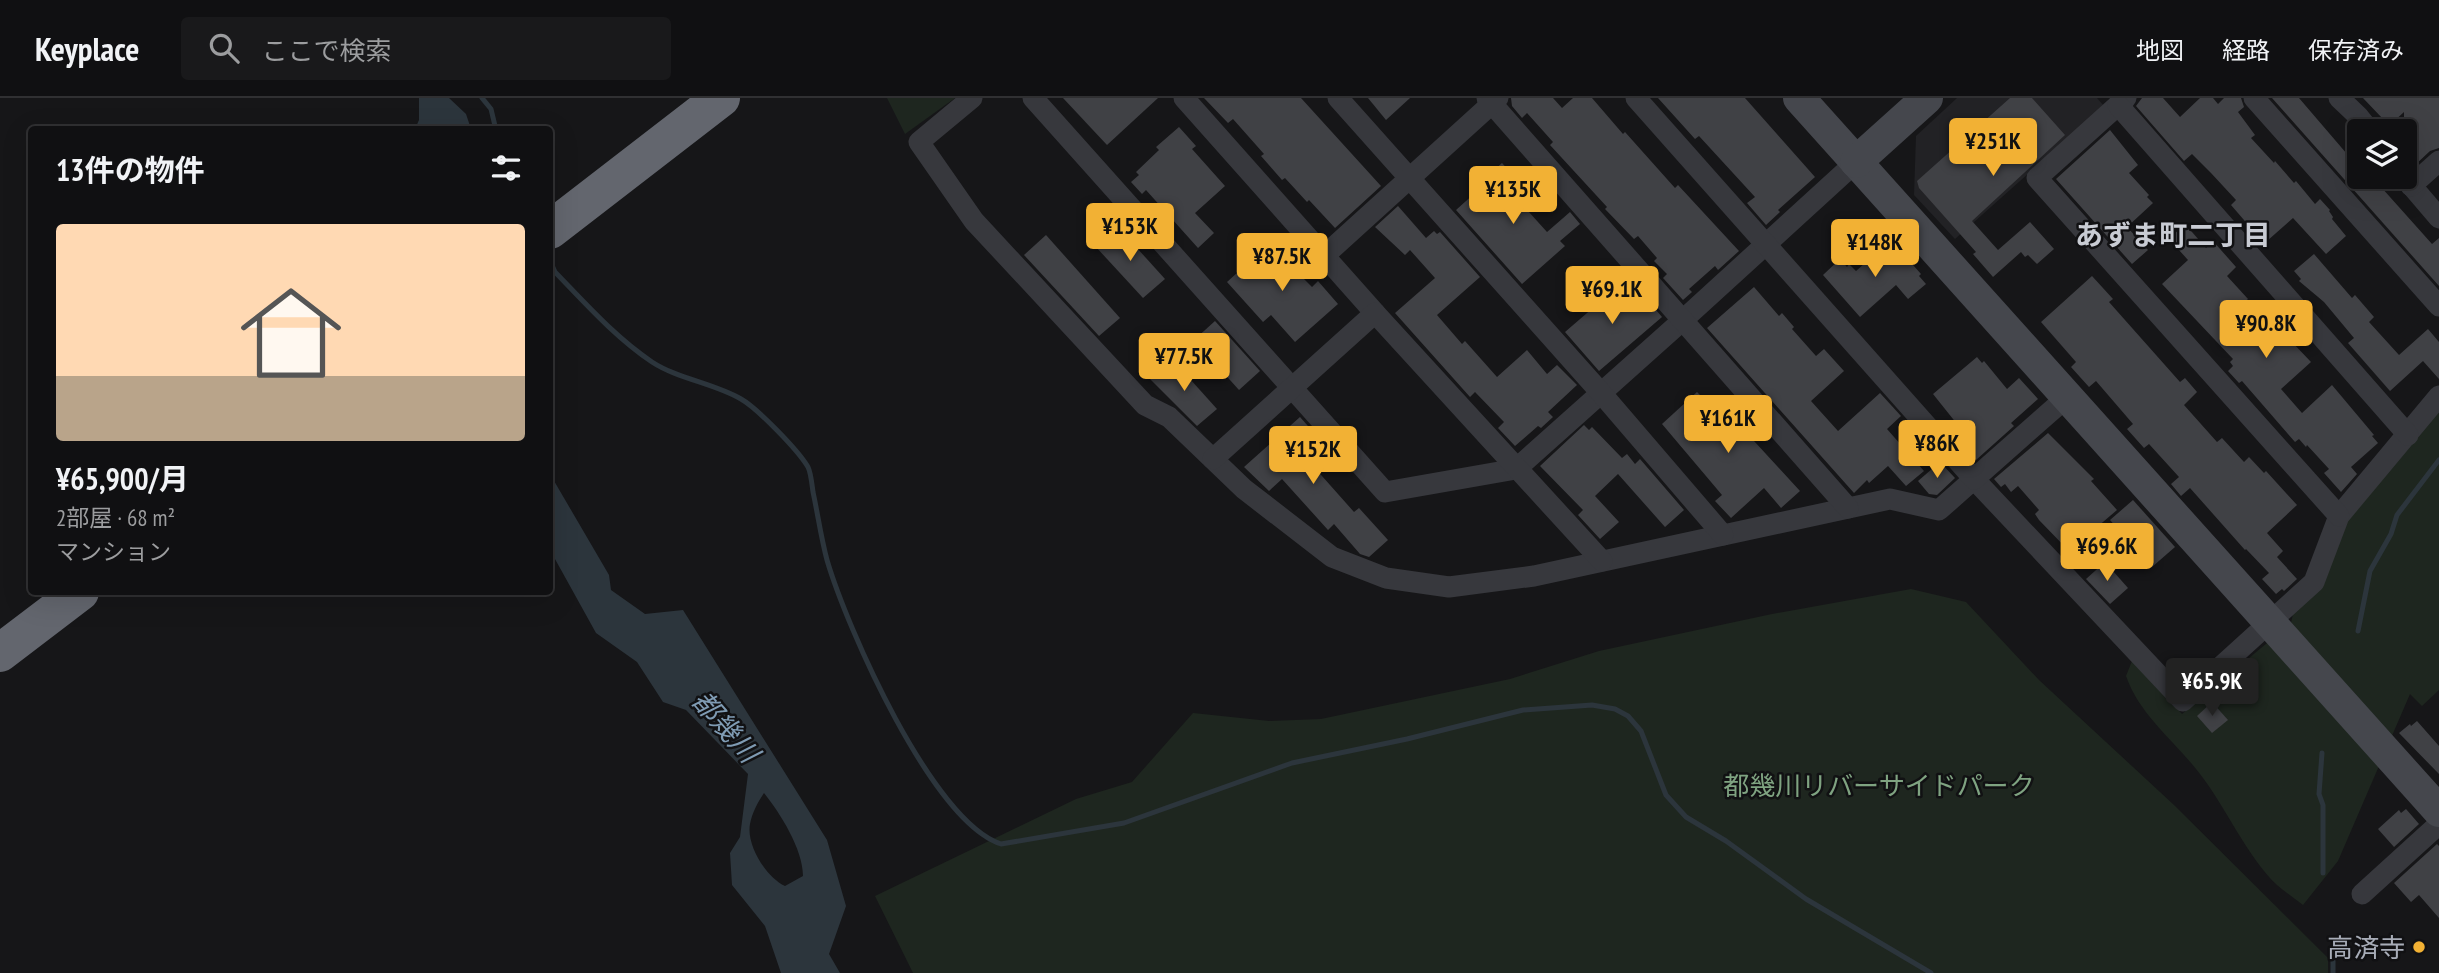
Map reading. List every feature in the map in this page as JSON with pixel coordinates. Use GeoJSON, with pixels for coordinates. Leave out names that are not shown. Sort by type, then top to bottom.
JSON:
{"type":"FeatureCollection","features":[{"type":"Feature","properties":{"kind":"highway"},"geometry":{"type":"LineString","coordinates":[[553,197],[681,98]]}},
{"type":"Feature","properties":{"kind":"highway"},"geometry":{"type":"LineString","coordinates":[[553,228],[721,98]]}},
{"type":"Feature","properties":{"kind":"highway"},"geometry":{"type":"LineString","coordinates":[[0,621],[35,595]]}},
{"type":"Feature","properties":{"kind":"highway"},"geometry":{"type":"LineString","coordinates":[[0,653],[76,595]]}},
{"type":"Feature","properties":{"kind":"street"},"geometry":{"type":"LineString","coordinates":[[972,98],[919,142],[983,231],[1145,405],[1169,417],[1244,489],[1332,557],[1386,579],[1450,587],[1534,576],[1890,499],[1939,510],[2067,397]]}},
{"type":"Feature","properties":{"kind":"street"},"geometry":{"type":"LineString","coordinates":[[1033,98],[1385,492],[1516,469],[1927,98]]}},
{"type":"Feature","properties":{"kind":"street"},"geometry":{"type":"LineString","coordinates":[[1184,98],[1375,313],[1602,561]]}},
{"type":"Feature","properties":{"kind":"street"},"geometry":{"type":"LineString","coordinates":[[1338,98],[1602,394],[1723,535]]}},
{"type":"Feature","properties":{"kind":"street"},"geometry":{"type":"LineString","coordinates":[[1636,98],[1974,479],[2183,701],[2314,582],[2339,516],[2439,396]]}},
{"type":"Feature","properties":{"kind":"street"},"geometry":{"type":"LineString","coordinates":[[1799,98],[2439,811]]}},
{"type":"Feature","properties":{"kind":"street"},"geometry":{"type":"LineString","coordinates":[[2253,98],[2439,306]]}},
{"type":"Feature","properties":{"kind":"street"},"geometry":{"type":"LineString","coordinates":[[2339,98],[2360,119]]}},
{"type":"Feature","properties":{"kind":"street"},"geometry":{"type":"LineString","coordinates":[[1325,255],[1492,100],[1848,508]]}},
{"type":"Feature","properties":{"kind":"street"},"geometry":{"type":"LineString","coordinates":[[2339,516],[2037,178],[2122,102],[2408,435]]}},
{"type":"Feature","properties":{"kind":"street"},"geometry":{"type":"LineString","coordinates":[[2417,175],[2439,161]]}},
{"type":"Feature","properties":{"kind":"street"},"geometry":{"type":"LineString","coordinates":[[2415,189],[2439,218]]}},
{"type":"Feature","properties":{"kind":"street"},"geometry":{"type":"LineString","coordinates":[[1213,459],[1375,313]]}},
{"type":"Feature","properties":{"kind":"street"},"geometry":{"type":"LineString","coordinates":[[2362,894],[2439,824]]}},
{"type":"Feature","properties":{"kind":"shaded area"},"geometry":{"type":"Polygon","coordinates":[[[1957,98],[2097,98],[2104,106],[1955,239],[1914,195],[1916,136],[1957,98]]]}},
{"type":"Feature","properties":{"kind":"green space"},"geometry":{"type":"Polygon","coordinates":[[[887,98],[955,98],[905,134],[887,98]]]}},
{"type":"Feature","properties":{"kind":"green space"},"geometry":{"type":"Polygon","coordinates":[[[2439,409],[2439,690],[2422,706],[2410,694],[2338,861],[2303,905],[2266,874],[2200,774],[2140,704],[2126,676],[2132,661],[2182,714],[2291,623],[2293,614],[2349,517],[2439,409]]]}},
{"type":"Feature","properties":{"kind":"green space","name":"都幾川リバーサイドパーク"},"geometry":{"type":"Polygon","coordinates":[[[1911,589],[1966,602],[2039,680],[2174,805],[2328,958],[2328,973],[913,973],[875,896],[1076,799],[1132,782],[1193,713],[1269,721],[1321,719],[1510,679],[1599,651],[1772,614],[1911,589]]]}},
{"type":"Feature","properties":{"kind":"water"},"geometry":{"type":"Polygon","coordinates":[[[419,98],[449,98],[466,114],[470,126],[416,126],[419,98]]]}},
{"type":"Feature","properties":{"kind":"water","name":"都幾川"},"geometry":{"type":"Polygon","coordinates":[[[553,479],[609,575],[611,590],[645,614],[683,610],[827,840],[846,906],[829,954],[840,973],[781,973],[765,926],[732,885],[730,853],[740,837],[748,774],[686,710],[663,702],[637,662],[596,633],[553,555],[553,479]],[[764,793],[752,816],[751,841],[765,868],[785,886],[803,876],[799,854],[783,821],[764,793]]]}},
{"type":"Feature","properties":{"kind":"building"},"geometry":{"type":"Polygon","coordinates":[[[1063,98],[1158,98],[1107,145],[1063,98]]]}},
{"type":"Feature","properties":{"kind":"building"},"geometry":{"type":"Polygon","coordinates":[[[1204,98],[1301,98],[1381,186],[1335,228],[1285,178],[1282,180],[1261,156],[1264,154],[1233,119],[1228,123],[1204,98]]]}},
{"type":"Feature","properties":{"kind":"building"},"geometry":{"type":"Polygon","coordinates":[[[1368,98],[1410,98],[1386,120],[1368,98]]]}},
{"type":"Feature","properties":{"kind":"building"},"geometry":{"type":"Polygon","coordinates":[[[1511,98],[1553,98],[1562,108],[1573,98],[1592,98],[1623,134],[1625,132],[1675,188],[1678,185],[1739,251],[1718,270],[1715,266],[1689,289],[1692,292],[1683,300],[1663,278],[1667,274],[1654,261],[1657,258],[1638,236],[1634,239],[1605,209],[1607,207],[1550,145],[1553,142],[1527,113],[1522,118],[1512,106],[1511,98]]]}},
{"type":"Feature","properties":{"kind":"building"},"geometry":{"type":"Polygon","coordinates":[[[1658,98],[1745,98],[1815,177],[1778,210],[1780,212],[1766,225],[1747,203],[1755,197],[1699,136],[1695,139],[1658,98]]]}},
{"type":"Feature","properties":{"kind":"building"},"geometry":{"type":"Polygon","coordinates":[[[2010,98],[2032,98],[2065,135],[1972,221],[1998,250],[2030,222],[2054,249],[2037,264],[2021,252],[1993,277],[1973,254],[1976,252],[1919,188],[1917,181],[2010,98]]]}},
{"type":"Feature","properties":{"kind":"building"},"geometry":{"type":"Polygon","coordinates":[[[2142,98],[2163,98],[2180,117],[2200,98],[2213,98],[2218,104],[2224,98],[2241,98],[2244,107],[2238,112],[2255,135],[2251,138],[2294,183],[2296,181],[2315,204],[2320,199],[2346,236],[2326,254],[2293,218],[2263,242],[2231,205],[2236,200],[2211,173],[2192,154],[2184,161],[2136,106],[2142,98]]]}},
{"type":"Feature","properties":{"kind":"building"},"geometry":{"type":"Polygon","coordinates":[[[2272,98],[2299,98],[2347,154],[2347,182],[2272,98]]]}},
{"type":"Feature","properties":{"kind":"building"},"geometry":{"type":"Polygon","coordinates":[[[2363,98],[2439,98],[2439,148],[2430,151],[2417,163],[2417,119],[2404,119],[2404,112],[2396,119],[2383,119],[2363,98]]]}},
{"type":"Feature","properties":{"kind":"building"},"geometry":{"type":"Polygon","coordinates":[[[1179,127],[1196,146],[1192,149],[1225,186],[1195,213],[1214,233],[1198,248],[1146,190],[1142,194],[1131,182],[1139,175],[1136,172],[1159,150],[1156,147],[1179,127]]]}},
{"type":"Feature","properties":{"kind":"building"},"geometry":{"type":"Polygon","coordinates":[[[2110,130],[2138,165],[2129,173],[2153,203],[2127,227],[2148,250],[2132,264],[2056,179],[2110,130]]]}},
{"type":"Feature","properties":{"kind":"building"},"geometry":{"type":"Polygon","coordinates":[[[1502,163],[1520,183],[1511,192],[1547,232],[1570,212],[1580,224],[1560,241],[1565,246],[1522,284],[1456,210],[1486,183],[1483,180],[1502,163]]]}},
{"type":"Feature","properties":{"kind":"building"},"geometry":{"type":"Polygon","coordinates":[[[2353,189],[2383,189],[2432,244],[2439,238],[2439,286],[2353,189]]]}},
{"type":"Feature","properties":{"kind":"building"},"geometry":{"type":"Polygon","coordinates":[[[1398,206],[1426,238],[1434,231],[1437,234],[1440,232],[1480,277],[1437,315],[1462,344],[1465,341],[1497,377],[1527,350],[1547,374],[1557,365],[1577,385],[1548,412],[1553,417],[1515,446],[1498,428],[1504,422],[1475,392],[1470,397],[1395,313],[1435,278],[1410,250],[1405,255],[1375,227],[1398,206]]]}},
{"type":"Feature","properties":{"kind":"building"},"geometry":{"type":"Polygon","coordinates":[[[2185,224],[2206,248],[2213,241],[2236,267],[2227,276],[2248,299],[2234,312],[2257,336],[2273,322],[2311,362],[2281,389],[2302,413],[2332,385],[2374,435],[2372,436],[2378,443],[2351,467],[2357,474],[2341,492],[2324,473],[2329,469],[2307,445],[2306,447],[2299,439],[2295,442],[2242,381],[2239,383],[2228,371],[2233,366],[2230,362],[2233,359],[2162,284],[2188,260],[2169,239],[2185,224]]]}},
{"type":"Feature","properties":{"kind":"building"},"geometry":{"type":"Polygon","coordinates":[[[1118,227],[1165,279],[1143,298],[1096,247],[1118,227]]]}},
{"type":"Feature","properties":{"kind":"building"},"geometry":{"type":"Polygon","coordinates":[[[1046,235],[1120,318],[1099,336],[1024,255],[1046,235]]]}},
{"type":"Feature","properties":{"kind":"building"},"geometry":{"type":"Polygon","coordinates":[[[1889,242],[1896,250],[1898,248],[1921,274],[1919,276],[1926,284],[1908,299],[1896,285],[1860,317],[1823,275],[1840,259],[1847,267],[1849,264],[1856,271],[1889,242]]]}},
{"type":"Feature","properties":{"kind":"building"},"geometry":{"type":"Polygon","coordinates":[[[1269,244],[1312,287],[1318,281],[1338,304],[1295,342],[1271,315],[1263,322],[1227,282],[1269,244]]]}},
{"type":"Feature","properties":{"kind":"building"},"geometry":{"type":"Polygon","coordinates":[[[2314,254],[2352,298],[2355,295],[2374,317],[2369,322],[2399,355],[2428,329],[2439,342],[2439,379],[2423,361],[2390,391],[2348,343],[2354,338],[2324,302],[2299,281],[2301,279],[2294,271],[2314,254]]]}},
{"type":"Feature","properties":{"kind":"building"},"geometry":{"type":"Polygon","coordinates":[[[2092,276],[2113,299],[2109,302],[2180,382],[2185,378],[2197,392],[2184,405],[2217,442],[2222,438],[2244,462],[2249,457],[2264,473],[2266,471],[2297,505],[2267,533],[2283,551],[2277,557],[2297,579],[2284,591],[2282,589],[2276,594],[2262,579],[2269,573],[2190,488],[2181,496],[2171,484],[2179,477],[2149,444],[2144,448],[2127,429],[2133,424],[2096,381],[2089,387],[2071,367],[2076,362],[2041,322],[2092,276]]]}},
{"type":"Feature","properties":{"kind":"building"},"geometry":{"type":"Polygon","coordinates":[[[1608,285],[1616,294],[1621,289],[1635,304],[1644,296],[1662,317],[1599,371],[1565,332],[1594,307],[1589,302],[1608,285]]]}},
{"type":"Feature","properties":{"kind":"building"},"geometry":{"type":"Polygon","coordinates":[[[1754,287],[1779,316],[1782,313],[1816,356],[1824,349],[1844,371],[1811,401],[1838,431],[1880,393],[1901,416],[1887,429],[1924,471],[1906,486],[1888,466],[1854,493],[1707,328],[1754,287]]]}},
{"type":"Feature","properties":{"kind":"building"},"geometry":{"type":"Polygon","coordinates":[[[1215,321],[1260,371],[1239,390],[1194,340],[1215,321]]]}},
{"type":"Feature","properties":{"kind":"building"},"geometry":{"type":"Polygon","coordinates":[[[1977,357],[1982,363],[1984,361],[2007,389],[2019,378],[2038,399],[2011,423],[2014,426],[1976,460],[1965,448],[1963,443],[1968,439],[1965,434],[1933,394],[1977,357]]]}},
{"type":"Feature","properties":{"kind":"building"},"geometry":{"type":"Polygon","coordinates":[[[1172,359],[1217,409],[1197,426],[1150,379],[1172,359]]]}},
{"type":"Feature","properties":{"kind":"building"},"geometry":{"type":"Polygon","coordinates":[[[1697,392],[1704,399],[1707,396],[1725,417],[1734,410],[1747,426],[1743,429],[1800,491],[1781,508],[1764,488],[1731,518],[1715,501],[1722,495],[1662,424],[1697,392]]]}},
{"type":"Feature","properties":{"kind":"building"},"geometry":{"type":"Polygon","coordinates":[[[1300,417],[1323,443],[1306,458],[1354,512],[1359,508],[1388,540],[1369,557],[1360,554],[1334,524],[1328,530],[1282,479],[1269,491],[1244,467],[1300,417]]]}},
{"type":"Feature","properties":{"kind":"building"},"geometry":{"type":"Polygon","coordinates":[[[1584,425],[1589,430],[1592,427],[1622,458],[1627,454],[1635,464],[1640,459],[1684,510],[1665,527],[1618,474],[1595,496],[1619,522],[1600,539],[1578,515],[1583,510],[1540,466],[1584,425]]]}},
{"type":"Feature","properties":{"kind":"building"},"geometry":{"type":"Polygon","coordinates":[[[2048,433],[2094,479],[2091,481],[2117,510],[2069,551],[2039,520],[2035,514],[2039,510],[2018,486],[2011,492],[2005,484],[2001,487],[1994,479],[2048,433]]]}},
{"type":"Feature","properties":{"kind":"building"},"geometry":{"type":"Polygon","coordinates":[[[1940,462],[1955,478],[1937,495],[1929,494],[1918,481],[1940,462]]]}},
{"type":"Feature","properties":{"kind":"building"},"geometry":{"type":"Polygon","coordinates":[[[2133,500],[2175,547],[2152,567],[2110,520],[2133,500]]]}},
{"type":"Feature","properties":{"kind":"building"},"geometry":{"type":"Polygon","coordinates":[[[2105,562],[2128,588],[2110,604],[2086,579],[2105,562]]]}},
{"type":"Feature","properties":{"kind":"building"},"geometry":{"type":"Polygon","coordinates":[[[2212,702],[2228,720],[2212,733],[2197,716],[2212,702]]]}},
{"type":"Feature","properties":{"kind":"building"},"geometry":{"type":"Polygon","coordinates":[[[2417,721],[2439,746],[2439,774],[2399,733],[2417,721]]]}},
{"type":"Feature","properties":{"kind":"building"},"geometry":{"type":"Polygon","coordinates":[[[2406,809],[2419,824],[2394,847],[2378,829],[2399,810],[2401,813],[2406,809]]]}},
{"type":"Feature","properties":{"kind":"building"},"geometry":{"type":"Polygon","coordinates":[[[2437,844],[2439,918],[2419,895],[2411,902],[2394,883],[2437,844]]]}},
{"type":"Feature","properties":{"kind":"waterway"},"geometry":{"type":"LineString","coordinates":[[482,98],[491,109],[495,126]]}},
{"type":"Feature","properties":{"kind":"waterway"},"geometry":{"type":"LineString","coordinates":[[553,268],[613,331],[638,352],[662,368],[741,399],[767,420],[803,460],[810,472],[825,552],[837,591],[896,719],[921,762],[948,799],[975,828],[1001,844],[1124,823],[1292,763],[1407,739],[1523,710],[1592,705],[1615,709],[1628,716],[1641,731],[1666,795],[1686,817],[1726,841],[1806,899],[1931,973]]}},
{"type":"Feature","properties":{"kind":"waterway"},"geometry":{"type":"LineString","coordinates":[[2358,631],[2370,571],[2391,534],[2397,515],[2439,460]]}},
{"type":"Feature","properties":{"kind":"waterway"},"geometry":{"type":"LineString","coordinates":[[2322,753],[2319,794],[2323,805],[2323,873]]}},
{"type":"Feature","properties":{"kind":"waterway"},"geometry":{"type":"LineString","coordinates":[[2333,954],[2333,973]]}},
{"type":"Feature","properties":{"kind":"place","name":"高済寺"},"geometry":{"type":"Point","coordinates":[2419,947]}},
{"type":"Feature","properties":{"kind":"district","name":"あずま町二丁目"},"geometry":{"type":"Point","coordinates":[2173,234]}}]}
